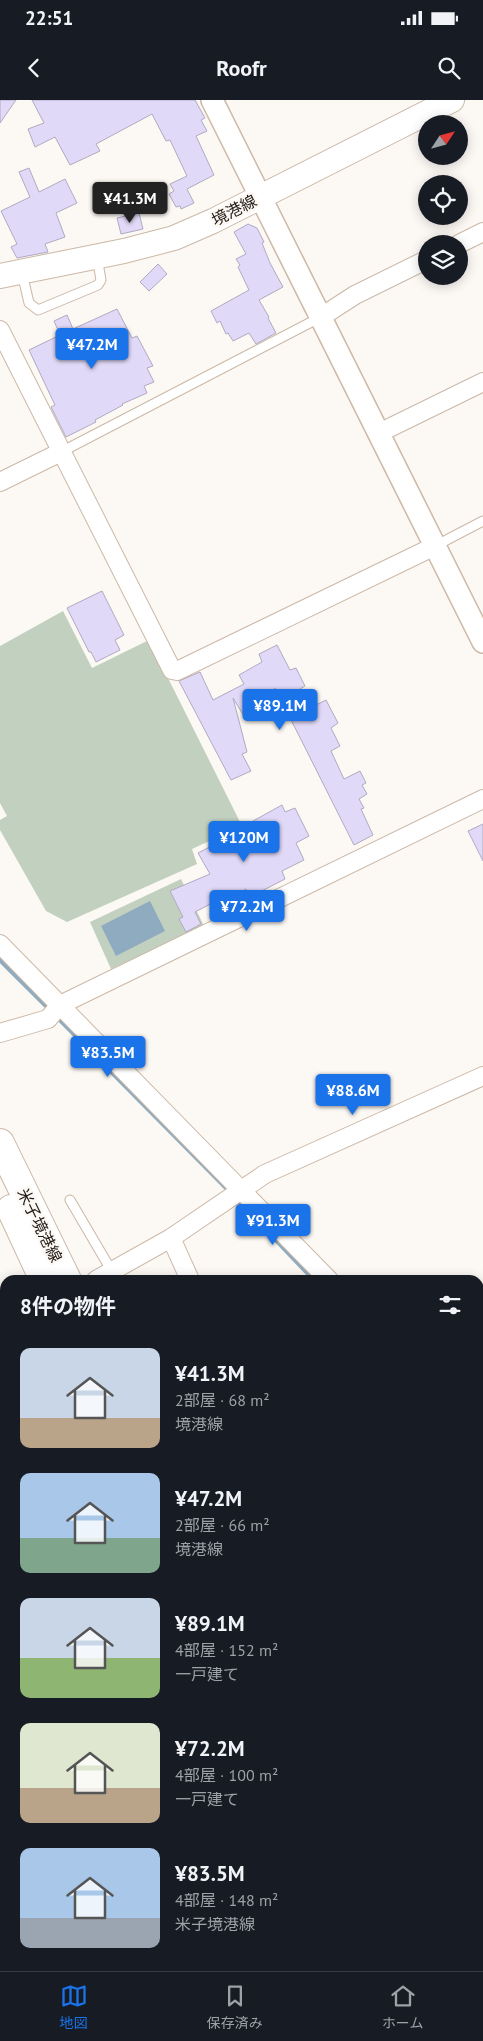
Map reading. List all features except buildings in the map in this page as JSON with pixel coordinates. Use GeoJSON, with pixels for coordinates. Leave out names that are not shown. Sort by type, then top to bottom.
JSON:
{"type":"FeatureCollection","features":[{"type":"Feature","properties":{"kind":"main road","name":"境港線"},"geometry":{"type":"LineString","coordinates":[[11,274],[174,238],[213,221],[452,100]]}},
{"type":"Feature","properties":{"kind":"main road","name":"米子境港線"},"geometry":{"type":"LineString","coordinates":[[0,1143],[65,1275]]}},
{"type":"Feature","properties":{"kind":"main road","name":"米子境港線"},"geometry":{"type":"LineString","coordinates":[[0,1185],[42,1275]]}},
{"type":"Feature","properties":{"kind":"street"},"geometry":{"type":"LineString","coordinates":[[215,101],[260,196],[483,642]]}},
{"type":"Feature","properties":{"kind":"street"},"geometry":{"type":"LineString","coordinates":[[468,240],[483,232]]}},
{"type":"Feature","properties":{"kind":"street"},"geometry":{"type":"LineString","coordinates":[[321,318],[355,295],[418,264]]}},
{"type":"Feature","properties":{"kind":"street"},"geometry":{"type":"LineString","coordinates":[[0,330],[172,670],[177,671],[435,546]]}},
{"type":"Feature","properties":{"kind":"street"},"geometry":{"type":"LineString","coordinates":[[379,433],[483,382]]}},
{"type":"Feature","properties":{"kind":"street"},"geometry":{"type":"LineString","coordinates":[[0,482],[61,452]]}},
{"type":"Feature","properties":{"kind":"street"},"geometry":{"type":"LineString","coordinates":[[0,1033],[48,1019],[60,1005],[483,799]]}},
{"type":"Feature","properties":{"kind":"street"},"geometry":{"type":"LineString","coordinates":[[0,944],[324,1275]]}},
{"type":"Feature","properties":{"kind":"street"},"geometry":{"type":"LineString","coordinates":[[115,1275],[240,1189],[285,1164],[483,1076]]}},
{"type":"Feature","properties":{"kind":"street"},"geometry":{"type":"LineString","coordinates":[[171,1238],[188,1275]]}},
{"type":"Feature","properties":{"kind":"lane"},"geometry":{"type":"LineString","coordinates":[[11,274],[29,302],[38,310],[98,285],[101,280],[97,256]]}},
{"type":"Feature","properties":{"kind":"lane"},"geometry":{"type":"LineString","coordinates":[[61,452],[321,318]]}},
{"type":"Feature","properties":{"kind":"lane"},"geometry":{"type":"LineString","coordinates":[[435,546],[483,521]]}},
{"type":"Feature","properties":{"kind":"lane"},"geometry":{"type":"LineString","coordinates":[[70,1200],[115,1275]]}},
{"type":"Feature","properties":{"kind":"green space"},"geometry":{"type":"Polygon","coordinates":[[[63,611],[92,668],[149,640],[242,826],[192,849],[197,864],[67,922],[46,911],[0,830],[0,820],[7,816],[0,803],[0,646],[63,611]]]}},
{"type":"Feature","properties":{"kind":"green space"},"geometry":{"type":"Polygon","coordinates":[[[181,879],[204,926],[111,969],[90,922],[181,879]]]}},
{"type":"Feature","properties":{"kind":"water"},"geometry":{"type":"Polygon","coordinates":[[[150,901],[165,931],[116,956],[101,926],[150,901]]]}},
{"type":"Feature","properties":{"kind":"waterway"},"geometry":{"type":"LineString","coordinates":[[0,960],[50,1010]]}},
{"type":"Feature","properties":{"kind":"waterway"},"geometry":{"type":"LineString","coordinates":[[56,1016],[231,1193]]}},
{"type":"Feature","properties":{"kind":"waterway"},"geometry":{"type":"LineString","coordinates":[[237,1199],[309,1275]]}}]}
